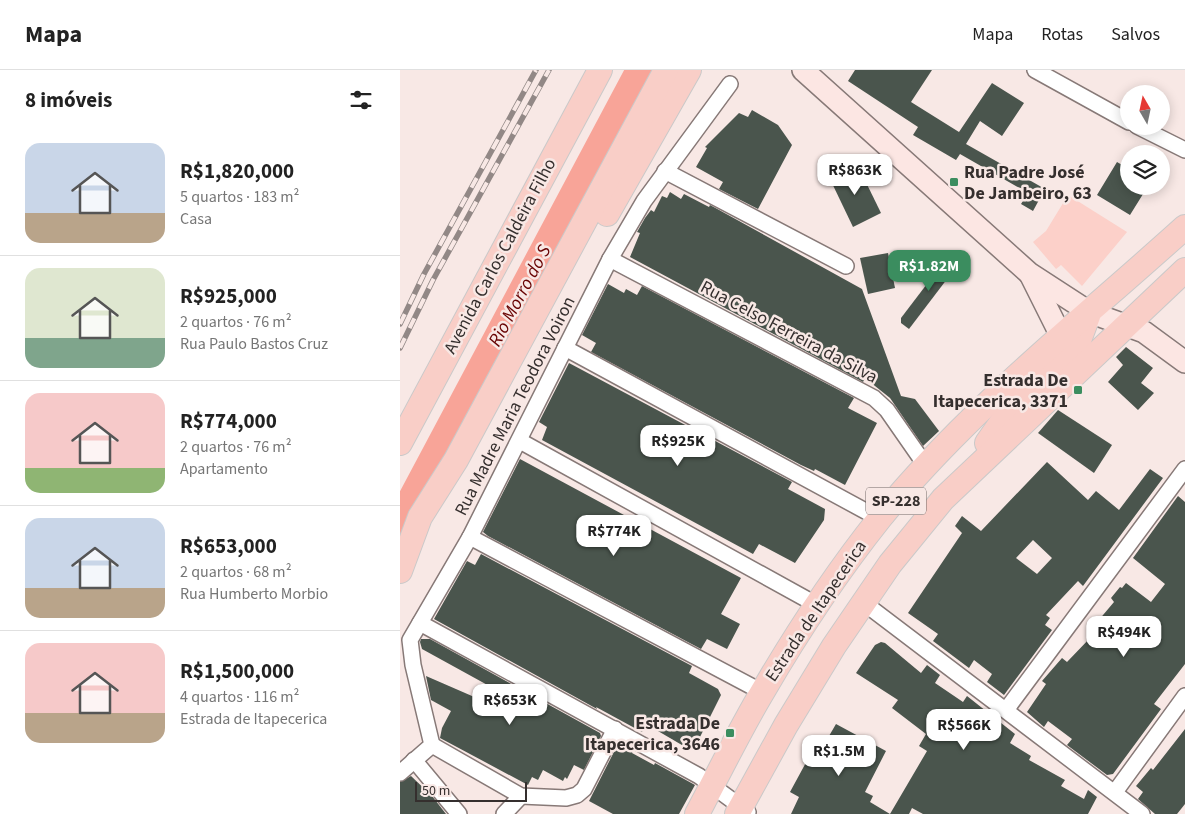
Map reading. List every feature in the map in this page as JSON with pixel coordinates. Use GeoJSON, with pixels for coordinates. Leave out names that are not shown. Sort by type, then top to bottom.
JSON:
{"type":"FeatureCollection","features":[{"type":"Feature","properties":{"kind":"main road","name":"Avenida Carlos Caldeira Filho"},"geometry":{"type":"LineString","coordinates":[[400,443],[600,70]]}},
{"type":"Feature","properties":{"kind":"main road"},"geometry":{"type":"LineString","coordinates":[[400,572],[420,517],[456,460],[666,70]]}},
{"type":"Feature","properties":{"kind":"main road"},"geometry":{"type":"LineString","coordinates":[[456,460],[500,400],[689,70]]}},
{"type":"Feature","properties":{"kind":"main road"},"geometry":{"type":"LineString","coordinates":[[803,70],[1029,273],[1089,312],[1144,332],[1185,362]]}},
{"type":"Feature","properties":{"kind":"main road","name":"Estrada de Itapecerica"},"geometry":{"type":"LineString","coordinates":[[697,814],[762,692],[817,605],[880,518],[926,466],[967,424],[1061,336],[1185,226]]}},
{"type":"Feature","properties":{"kind":"main road"},"geometry":{"type":"LineString","coordinates":[[1126,327],[1133,302],[1141,286],[1185,246]]}},
{"type":"Feature","properties":{"kind":"main road","name":"Estrada de Itapecerica"},"geometry":{"type":"LineString","coordinates":[[743,811],[786,725],[890,564],[943,498],[1185,270]]}},
{"type":"Feature","properties":{"kind":"main road"},"geometry":{"type":"LineString","coordinates":[[1029,273],[1061,336]]}},
{"type":"Feature","properties":{"kind":"main road"},"geometry":{"type":"LineString","coordinates":[[970,472],[992,434],[1006,416],[1066,358],[1078,343],[1089,312]]}},
{"type":"Feature","properties":{"kind":"street"},"geometry":{"type":"LineString","coordinates":[[1035,70],[1120,117]]}},
{"type":"Feature","properties":{"kind":"street","name":"Rua Madre Maria Teodora Voiron"},"geometry":{"type":"LineString","coordinates":[[432,744],[413,665],[410,643],[470,537],[520,441],[610,259],[644,201],[730,84]]}},
{"type":"Feature","properties":{"kind":"street"},"geometry":{"type":"LineString","coordinates":[[1155,135],[1185,150]]}},
{"type":"Feature","properties":{"kind":"street"},"geometry":{"type":"LineString","coordinates":[[665,171],[846,266]]}},
{"type":"Feature","properties":{"kind":"street","name":"Rua Celso Ferreira da Silva"},"geometry":{"type":"LineString","coordinates":[[610,259],[874,398],[887,410],[926,466]]}},
{"type":"Feature","properties":{"kind":"street"},"geometry":{"type":"LineString","coordinates":[[565,348],[880,518]]}},
{"type":"Feature","properties":{"kind":"street"},"geometry":{"type":"LineString","coordinates":[[520,441],[817,605]]}},
{"type":"Feature","properties":{"kind":"street"},"geometry":{"type":"LineString","coordinates":[[1006,710],[1185,469]]}},
{"type":"Feature","properties":{"kind":"street"},"geometry":{"type":"LineString","coordinates":[[470,537],[762,692]]}},
{"type":"Feature","properties":{"kind":"street"},"geometry":{"type":"LineString","coordinates":[[864,603],[1142,814]]}},
{"type":"Feature","properties":{"kind":"street"},"geometry":{"type":"LineString","coordinates":[[420,623],[615,729],[713,785],[743,811]]}},
{"type":"Feature","properties":{"kind":"street"},"geometry":{"type":"LineString","coordinates":[[1115,792],[1185,696]]}},
{"type":"Feature","properties":{"kind":"street"},"geometry":{"type":"LineString","coordinates":[[400,773],[432,744],[521,796],[566,798],[577,795],[584,788],[615,729]]}},
{"type":"Feature","properties":{"kind":"street"},"geometry":{"type":"LineString","coordinates":[[414,760],[459,814]]}},
{"type":"Feature","properties":{"kind":"street"},"geometry":{"type":"LineString","coordinates":[[504,814],[521,796]]}},
{"type":"Feature","properties":{"kind":"shaded area"},"geometry":{"type":"Polygon","coordinates":[[[1068,195],[1127,232],[1082,286],[1061,265],[1056,269],[1033,242],[1046,231],[1068,195]]]}},
{"type":"Feature","properties":{"kind":"building"},"geometry":{"type":"Polygon","coordinates":[[[855,70],[932,70],[911,102],[959,132],[992,83],[1024,103],[1002,136],[980,121],[966,144],[1045,189],[1033,211],[1021,204],[1028,193],[960,154],[956,160],[913,135],[918,127],[848,81],[855,70]]]}},
{"type":"Feature","properties":{"kind":"building"},"geometry":{"type":"Polygon","coordinates":[[[752,110],[778,125],[792,145],[758,209],[719,189],[723,182],[696,167],[707,148],[705,147],[739,113],[748,117],[752,110]]]}},
{"type":"Feature","properties":{"kind":"building"},"geometry":{"type":"Polygon","coordinates":[[[1117,162],[1120,164],[1120,195],[1142,195],[1130,215],[1097,195],[1117,162]]]}},
{"type":"Feature","properties":{"kind":"building"},"geometry":{"type":"Polygon","coordinates":[[[858,166],[881,213],[853,227],[830,179],[858,166]]]}},
{"type":"Feature","properties":{"kind":"building"},"geometry":{"type":"Polygon","coordinates":[[[670,192],[681,199],[684,194],[709,207],[710,205],[862,289],[901,396],[915,399],[939,431],[923,446],[890,398],[865,378],[863,382],[630,257],[640,233],[637,232],[645,218],[651,210],[654,212],[662,196],[667,198],[670,192]]]}},
{"type":"Feature","properties":{"kind":"building"},"geometry":{"type":"Polygon","coordinates":[[[888,253],[895,288],[868,294],[860,258],[888,253]]]}},
{"type":"Feature","properties":{"kind":"building"},"geometry":{"type":"Polygon","coordinates":[[[949,255],[960,262],[909,329],[901,323],[901,318],[949,255]]]}},
{"type":"Feature","properties":{"kind":"building"},"geometry":{"type":"Polygon","coordinates":[[[608,284],[624,293],[626,289],[637,295],[642,286],[854,398],[848,408],[877,423],[845,485],[815,469],[814,471],[801,465],[591,352],[596,343],[582,335],[608,284]]]}},
{"type":"Feature","properties":{"kind":"building"},"geometry":{"type":"Polygon","coordinates":[[[1126,347],[1153,368],[1141,383],[1154,393],[1138,410],[1108,382],[1123,365],[1116,357],[1126,347]]]}},
{"type":"Feature","properties":{"kind":"building"},"geometry":{"type":"Polygon","coordinates":[[[569,363],[792,482],[788,489],[825,509],[824,520],[795,563],[759,544],[753,554],[542,440],[547,427],[539,422],[569,363]]]}},
{"type":"Feature","properties":{"kind":"building"},"geometry":{"type":"Polygon","coordinates":[[[1058,410],[1112,445],[1094,473],[1038,433],[1058,410]]]}},
{"type":"Feature","properties":{"kind":"building"},"geometry":{"type":"Polygon","coordinates":[[[520,459],[741,578],[721,614],[740,624],[727,649],[707,639],[701,649],[483,532],[520,459]]]}},
{"type":"Feature","properties":{"kind":"building"},"geometry":{"type":"Polygon","coordinates":[[[1047,462],[1088,500],[1096,491],[1119,510],[1150,469],[1163,478],[1083,586],[1078,581],[1046,615],[1050,618],[1045,625],[1052,630],[1004,695],[987,682],[992,674],[974,660],[969,668],[933,641],[938,634],[908,613],[962,533],[955,526],[962,516],[981,531],[1047,462]],[[1033,540],[1016,558],[1037,574],[1052,558],[1033,540]]]}},
{"type":"Feature","properties":{"kind":"building"},"geometry":{"type":"Polygon","coordinates":[[[1178,496],[1185,502],[1185,664],[1154,704],[1161,709],[1113,774],[1107,775],[1067,745],[1072,739],[1048,721],[1044,727],[1027,712],[1046,684],[1042,681],[1062,658],[1067,662],[1091,637],[1087,634],[1114,602],[1111,598],[1120,587],[1122,588],[1126,583],[1151,602],[1165,584],[1133,558],[1178,496]]]}},
{"type":"Feature","properties":{"kind":"building"},"geometry":{"type":"Polygon","coordinates":[[[481,554],[692,666],[689,673],[718,689],[721,695],[695,747],[687,748],[646,724],[642,732],[434,619],[467,561],[475,565],[481,554]]]}},
{"type":"Feature","properties":{"kind":"building"},"geometry":{"type":"Polygon","coordinates":[[[421,639],[430,639],[600,733],[601,736],[584,770],[574,765],[567,779],[565,777],[563,781],[543,770],[538,780],[532,777],[528,785],[440,738],[442,728],[451,711],[431,700],[426,676],[495,706],[502,693],[422,649],[421,639]]]}},
{"type":"Feature","properties":{"kind":"building"},"geometry":{"type":"Polygon","coordinates":[[[881,642],[885,643],[921,673],[927,665],[940,675],[935,683],[963,702],[967,696],[1015,734],[1010,743],[1031,756],[1029,760],[1065,780],[1061,786],[1084,799],[1088,790],[1097,797],[1088,814],[923,814],[912,808],[909,814],[890,814],[927,751],[919,746],[926,734],[892,708],[898,700],[856,673],[875,645],[881,642]]]}},
{"type":"Feature","properties":{"kind":"building"},"geometry":{"type":"Polygon","coordinates":[[[836,724],[886,751],[865,792],[873,796],[870,802],[890,814],[791,814],[799,797],[790,792],[809,757],[815,760],[836,724]]]}},
{"type":"Feature","properties":{"kind":"building"},"geometry":{"type":"Polygon","coordinates":[[[1185,729],[1185,804],[1177,814],[1155,814],[1138,799],[1143,792],[1136,786],[1151,768],[1153,770],[1185,729]]]}},
{"type":"Feature","properties":{"kind":"building"},"geometry":{"type":"Polygon","coordinates":[[[621,744],[633,750],[632,753],[654,765],[655,763],[695,785],[679,814],[613,814],[589,801],[617,746],[621,744]]]}},
{"type":"Feature","properties":{"kind":"building"},"geometry":{"type":"Polygon","coordinates":[[[411,776],[432,796],[446,814],[400,814],[400,782],[411,776]]]}},
{"type":"Feature","properties":{"kind":"waterway","name":"Rio Morro do S"},"geometry":{"type":"LineString","coordinates":[[400,521],[640,70]]}},
{"type":"Feature","properties":{"kind":"railway"},"geometry":{"type":"LineString","coordinates":[[400,324],[424,274],[536,70]]}},
{"type":"Feature","properties":{"kind":"railway"},"geometry":{"type":"LineString","coordinates":[[400,348],[433,280],[549,70]]}},
{"type":"Feature","properties":{"kind":"place","name":"Rua Padre José De Jambeiro, 63"},"geometry":{"type":"Point","coordinates":[954,182]}},
{"type":"Feature","properties":{"kind":"place","name":"Estrada De Itapecerica, 3371"},"geometry":{"type":"Point","coordinates":[1078,390]}},
{"type":"Feature","properties":{"kind":"place","name":"Estrada De Itapecerica, 3646"},"geometry":{"type":"Point","coordinates":[730,733]}}]}
